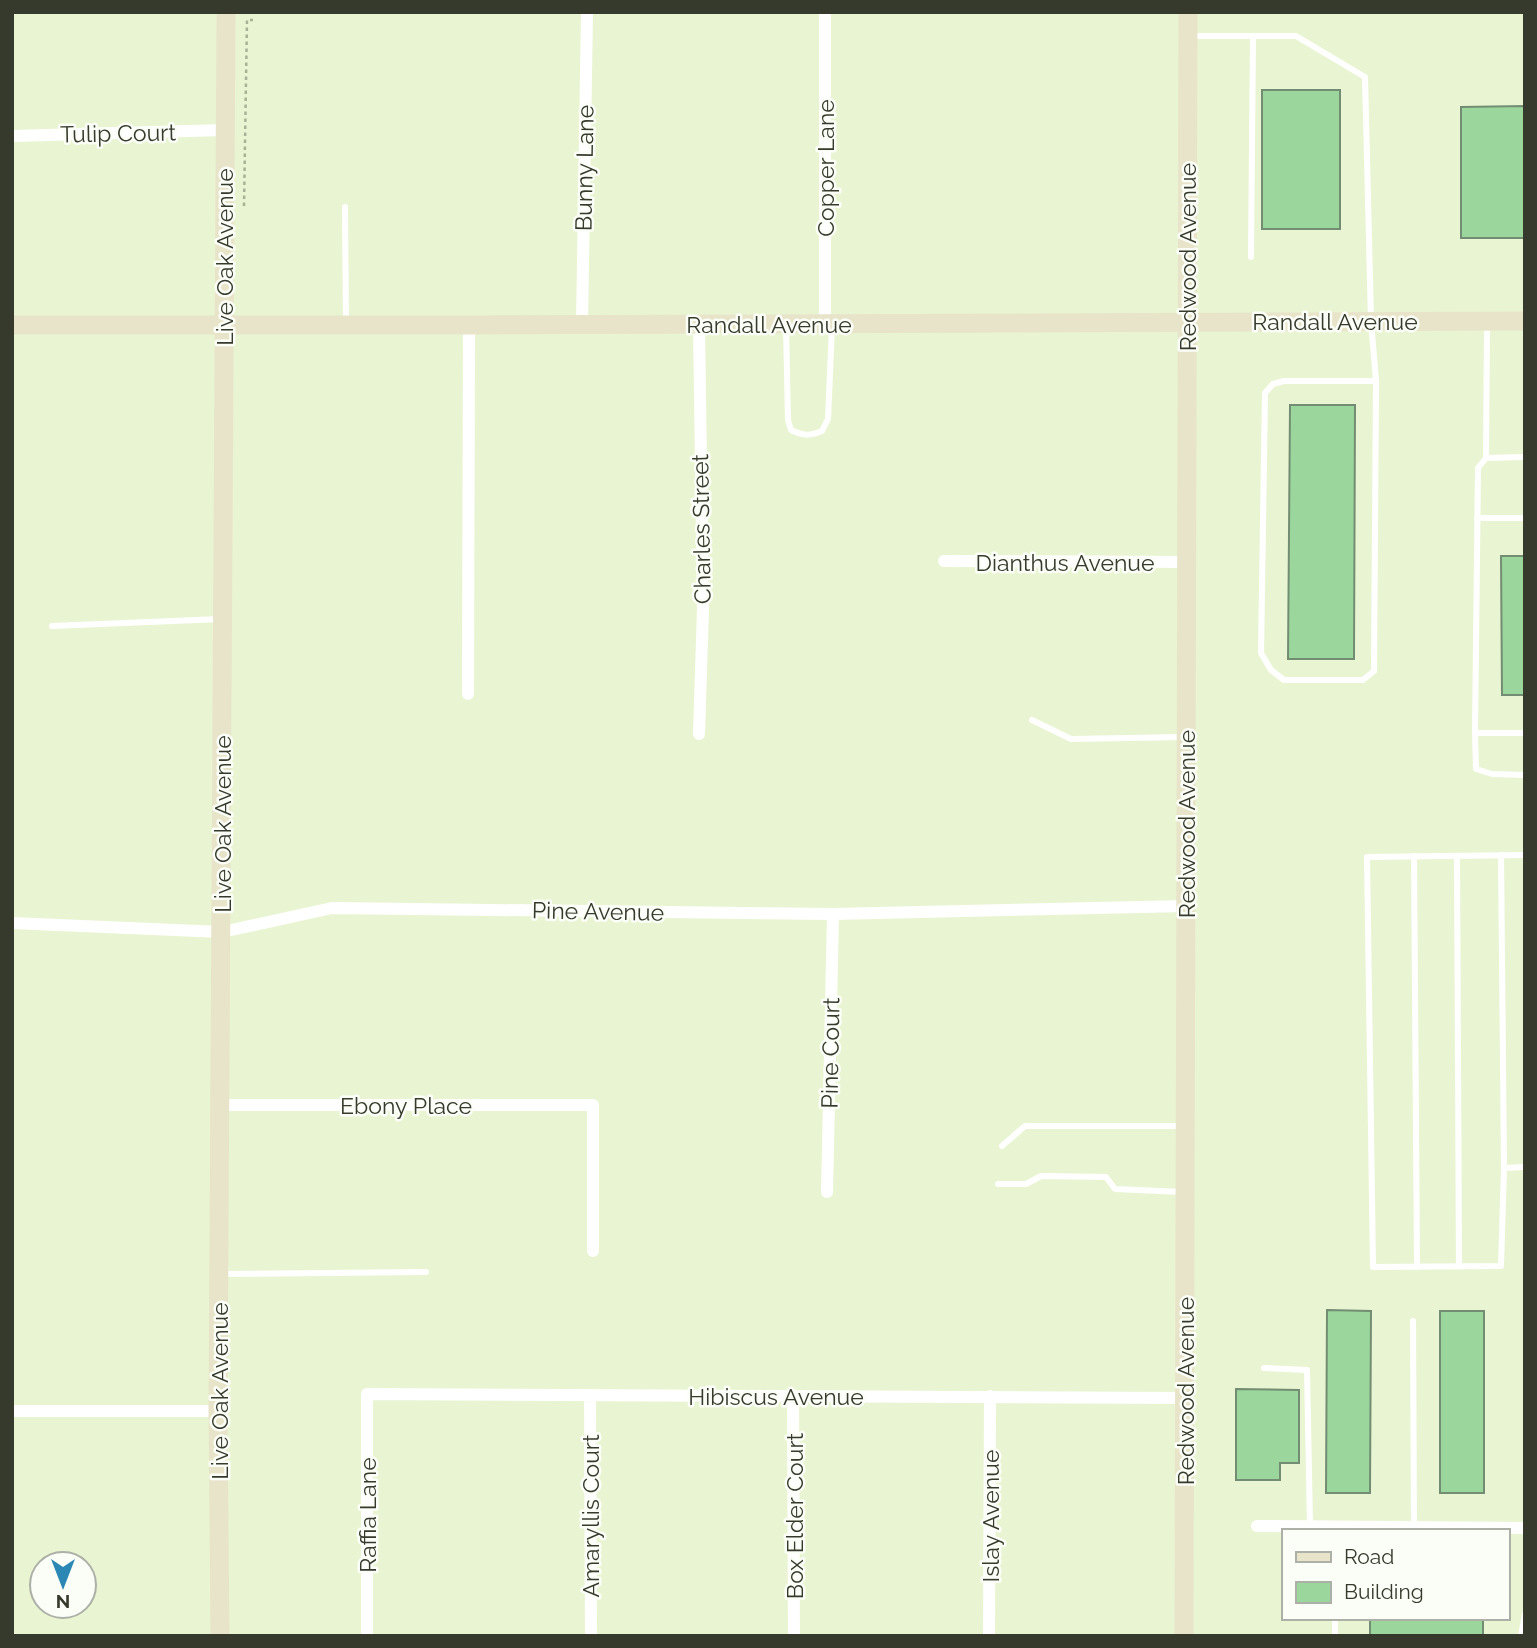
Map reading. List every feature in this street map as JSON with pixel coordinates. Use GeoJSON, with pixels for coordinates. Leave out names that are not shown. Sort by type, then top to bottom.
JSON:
{"type":"FeatureCollection","features":[{"type":"Feature","properties":{"kind":"street","name":"Live Oak Avenue"},"geometry":{"type":"LineString","coordinates":[[220,1636],[218,1411],[226,12]]}},
{"type":"Feature","properties":{"kind":"street","name":"Bunny Lane"},"geometry":{"type":"LineString","coordinates":[[582,324],[587,12]]}},
{"type":"Feature","properties":{"kind":"street","name":"Copper Lane"},"geometry":{"type":"LineString","coordinates":[[825,12],[829,324]]}},
{"type":"Feature","properties":{"kind":"street","name":"Redwood Avenue"},"geometry":{"type":"LineString","coordinates":[[1184,1636],[1188,12]]}},
{"type":"Feature","properties":{"kind":"street","name":"Tulip Court"},"geometry":{"type":"LineString","coordinates":[[12,136],[225,130]]}},
{"type":"Feature","properties":{"kind":"street","name":"Randall Avenue"},"geometry":{"type":"LineString","coordinates":[[12,324],[1525,321]]}},
{"type":"Feature","properties":{"kind":"street","name":"Charles Street"},"geometry":{"type":"LineString","coordinates":[[699,324],[703,608],[699,734]]}},
{"type":"Feature","properties":{"kind":"street"},"geometry":{"type":"LineString","coordinates":[[468,694],[469,325]]}},
{"type":"Feature","properties":{"kind":"street","name":"Dianthus Avenue"},"geometry":{"type":"LineString","coordinates":[[944,561],[1187,562]]}},
{"type":"Feature","properties":{"kind":"street","name":"Pine Avenue"},"geometry":{"type":"LineString","coordinates":[[12,923],[222,932],[332,908],[833,914],[1186,906]]}},
{"type":"Feature","properties":{"kind":"street","name":"Pine Court"},"geometry":{"type":"LineString","coordinates":[[827,1192],[833,914]]}},
{"type":"Feature","properties":{"kind":"street","name":"Ebony Place"},"geometry":{"type":"LineString","coordinates":[[220,1105],[593,1105],[593,1251]]}},
{"type":"Feature","properties":{"kind":"street","name":"Hibiscus Avenue"},"geometry":{"type":"LineString","coordinates":[[367,1394],[1185,1398]]}},
{"type":"Feature","properties":{"kind":"street","name":"Raffia Lane"},"geometry":{"type":"LineString","coordinates":[[367,1394],[367,1636]]}},
{"type":"Feature","properties":{"kind":"street","name":"Box Elder Court"},"geometry":{"type":"LineString","coordinates":[[793,1395],[794,1636]]}},
{"type":"Feature","properties":{"kind":"street","name":"Amaryllis Court"},"geometry":{"type":"LineString","coordinates":[[590,1396],[591,1636]]}},
{"type":"Feature","properties":{"kind":"street","name":"Islay Avenue"},"geometry":{"type":"LineString","coordinates":[[989,1636],[990,1396]]}},
{"type":"Feature","properties":{"kind":"street"},"geometry":{"type":"LineString","coordinates":[[12,1410],[218,1411]]}},
{"type":"Feature","properties":{"kind":"street"},"geometry":{"type":"LineString","coordinates":[[1257,1526],[1335,1529],[1525,1528]]}},
{"type":"Feature","properties":{"kind":"lane"},"geometry":{"type":"LineString","coordinates":[[1188,36],[1296,36],[1365,77],[1371,321],[1376,381],[1374,671],[1363,680],[1284,680],[1270,670],[1261,653],[1265,393],[1273,384],[1284,381],[1376,381]]}},
{"type":"Feature","properties":{"kind":"lane"},"geometry":{"type":"LineString","coordinates":[[1251,257],[1253,36]]}},
{"type":"Feature","properties":{"kind":"lane"},"geometry":{"type":"LineString","coordinates":[[345,207],[346,325]]}},
{"type":"Feature","properties":{"kind":"lane"},"geometry":{"type":"LineString","coordinates":[[1487,321],[1486,458],[1478,468],[1476,769],[1492,774],[1525,775]]}},
{"type":"Feature","properties":{"kind":"lane"},"geometry":{"type":"LineString","coordinates":[[786,324],[788,420],[791,430],[801,435],[812,435],[822,431],[828,419],[829,324]]}},
{"type":"Feature","properties":{"kind":"lane"},"geometry":{"type":"LineString","coordinates":[[1486,458],[1525,457]]}},
{"type":"Feature","properties":{"kind":"lane"},"geometry":{"type":"LineString","coordinates":[[1477,518],[1525,518]]}},
{"type":"Feature","properties":{"kind":"lane"},"geometry":{"type":"LineString","coordinates":[[52,626],[223,619]]}},
{"type":"Feature","properties":{"kind":"lane"},"geometry":{"type":"LineString","coordinates":[[1032,720],[1071,739],[1186,737]]}},
{"type":"Feature","properties":{"kind":"lane"},"geometry":{"type":"LineString","coordinates":[[1475,733],[1525,733]]}},
{"type":"Feature","properties":{"kind":"lane"},"geometry":{"type":"LineString","coordinates":[[1501,855],[1504,1168],[1501,1266],[1373,1267],[1367,857],[1414,856],[1457,856],[1501,855],[1525,855]]}},
{"type":"Feature","properties":{"kind":"lane"},"geometry":{"type":"LineString","coordinates":[[1414,856],[1417,1266]]}},
{"type":"Feature","properties":{"kind":"lane"},"geometry":{"type":"LineString","coordinates":[[1457,856],[1458,1266]]}},
{"type":"Feature","properties":{"kind":"lane"},"geometry":{"type":"LineString","coordinates":[[1002,1146],[1025,1126],[1185,1126]]}},
{"type":"Feature","properties":{"kind":"lane"},"geometry":{"type":"LineString","coordinates":[[1504,1168],[1525,1167]]}},
{"type":"Feature","properties":{"kind":"lane"},"geometry":{"type":"LineString","coordinates":[[998,1184],[1026,1184],[1041,1176],[1107,1177],[1115,1189],[1185,1192]]}},
{"type":"Feature","properties":{"kind":"lane"},"geometry":{"type":"LineString","coordinates":[[219,1274],[426,1272]]}},
{"type":"Feature","properties":{"kind":"lane"},"geometry":{"type":"LineString","coordinates":[[1413,1321],[1414,1527]]}},
{"type":"Feature","properties":{"kind":"lane"},"geometry":{"type":"LineString","coordinates":[[1264,1368],[1307,1370],[1311,1526]]}},
{"type":"Feature","properties":{"kind":"lane"},"geometry":{"type":"LineString","coordinates":[[1521,1636],[1525,1614]]}},
{"type":"Feature","properties":{"kind":"path"},"geometry":{"type":"LineString","coordinates":[[244,209],[247,20],[253,20]]}},
{"type":"Feature","properties":{"kind":"building"},"geometry":{"type":"Polygon","coordinates":[[[1262,90],[1340,90],[1340,229],[1262,229],[1262,90]]]}},
{"type":"Feature","properties":{"kind":"building"},"geometry":{"type":"Polygon","coordinates":[[[1525,106],[1525,238],[1461,238],[1461,107],[1525,106]]]}},
{"type":"Feature","properties":{"kind":"building"},"geometry":{"type":"Polygon","coordinates":[[[1290,405],[1355,405],[1354,659],[1288,659],[1290,405]]]}},
{"type":"Feature","properties":{"kind":"building"},"geometry":{"type":"Polygon","coordinates":[[[1501,556],[1525,556],[1525,695],[1502,695],[1501,556]]]}},
{"type":"Feature","properties":{"kind":"building"},"geometry":{"type":"Polygon","coordinates":[[[1327,1310],[1371,1311],[1370,1493],[1326,1493],[1327,1310]]]}},
{"type":"Feature","properties":{"kind":"building"},"geometry":{"type":"Polygon","coordinates":[[[1440,1311],[1484,1311],[1484,1493],[1440,1493],[1440,1311]]]}},
{"type":"Feature","properties":{"kind":"building"},"geometry":{"type":"Polygon","coordinates":[[[1236,1389],[1299,1390],[1299,1463],[1280,1463],[1280,1480],[1236,1480],[1236,1389]]]}},
{"type":"Feature","properties":{"kind":"building"},"geometry":{"type":"Polygon","coordinates":[[[1370,1620],[1483,1620],[1483,1636],[1370,1636],[1370,1620]]]}}]}
